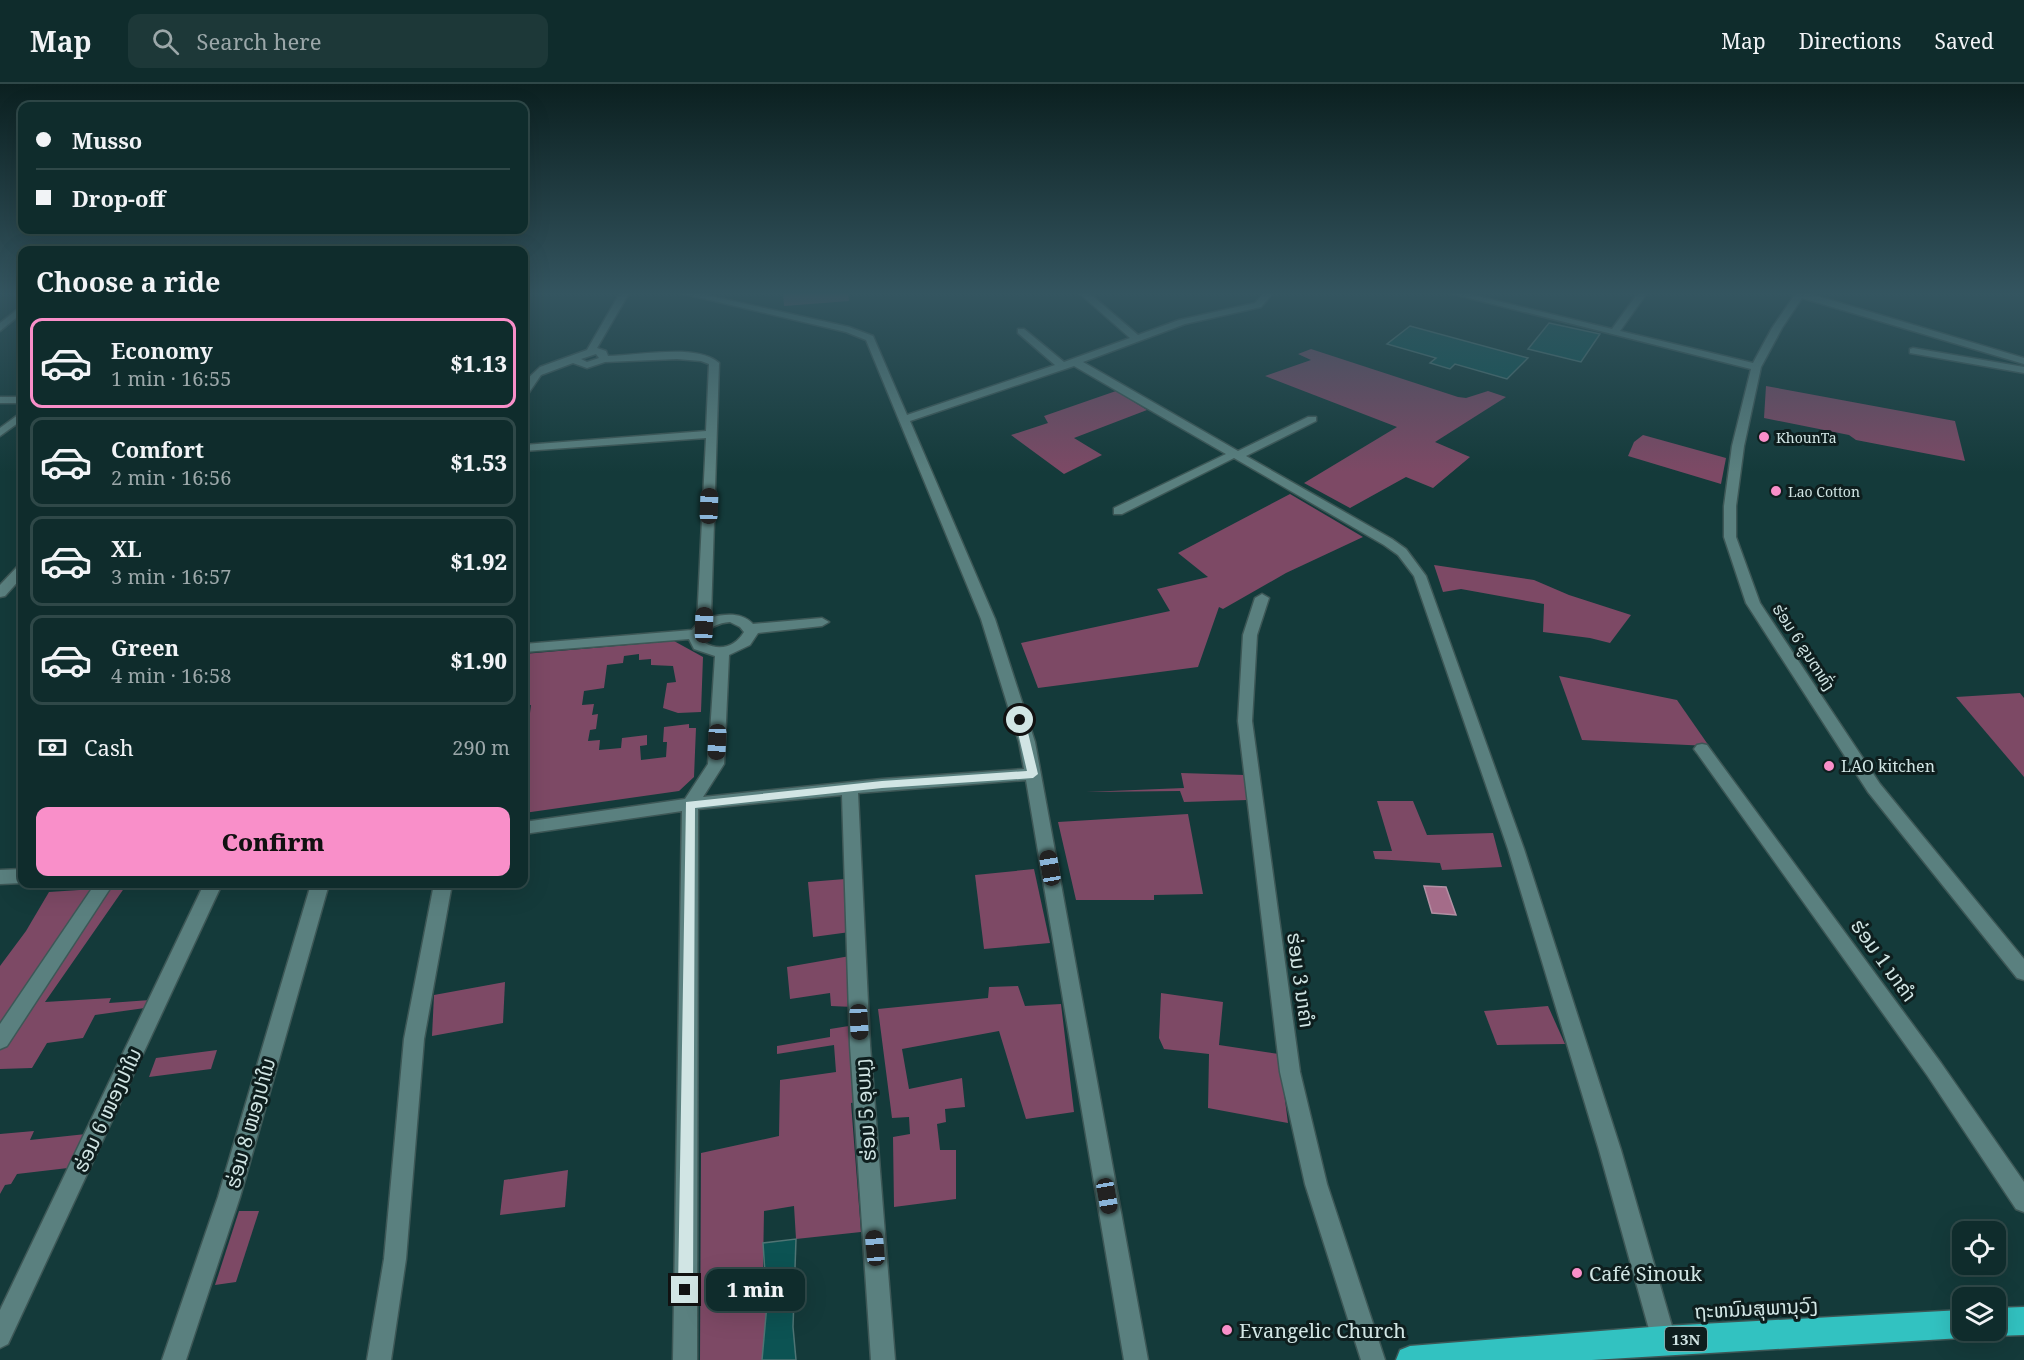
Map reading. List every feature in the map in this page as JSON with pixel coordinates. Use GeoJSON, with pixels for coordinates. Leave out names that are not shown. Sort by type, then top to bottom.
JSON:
{"type":"FeatureCollection","features":[{"type":"Feature","properties":{"kind":"highway"},"geometry":{"type":"LineString","coordinates":[[2006,1322],[2024,1321]]}},
{"type":"Feature","properties":{"kind":"highway","name":"ຖະຫນົນສຸພານຸວົງ"},"geometry":{"type":"LineString","coordinates":[[1410,1360],[1664,1340],[1952,1325]]}},
{"type":"Feature","properties":{"kind":"street"},"geometry":{"type":"LineString","coordinates":[[528,379],[536,373],[574,360],[586,353]]}},
{"type":"Feature","properties":{"kind":"street"},"geometry":{"type":"LineString","coordinates":[[600,353],[603,353],[604,359]]}},
{"type":"Feature","properties":{"kind":"street"},"geometry":{"type":"LineString","coordinates":[[876,353],[988,620],[1027,742],[1136,1360]]}},
{"type":"Feature","properties":{"kind":"street"},"geometry":{"type":"LineString","coordinates":[[1052,353],[1068,364],[1236,455],[1388,542],[1402,552],[1420,576],[1516,849],[1610,1150],[1664,1340]]}},
{"type":"Feature","properties":{"kind":"street"},"geometry":{"type":"LineString","coordinates":[[904,419],[1098,353]]}},
{"type":"Feature","properties":{"kind":"street"},"geometry":{"type":"LineString","coordinates":[[1696,353],[1756,367]]}},
{"type":"Feature","properties":{"kind":"street","name":"ຮ່ອມ 6 ຂູນຕາທົ່ງ"},"geometry":{"type":"LineString","coordinates":[[1764,353],[1756,367],[1738,446],[1730,506],[1730,537],[1753,603],[1874,788],[2024,972]]}},
{"type":"Feature","properties":{"kind":"street"},"geometry":{"type":"LineString","coordinates":[[1922,353],[2024,370]]}},
{"type":"Feature","properties":{"kind":"street"},"geometry":{"type":"LineString","coordinates":[[1996,353],[2024,361]]}},
{"type":"Feature","properties":{"kind":"street"},"geometry":{"type":"LineString","coordinates":[[574,360],[587,365],[604,359],[687,356],[702,358],[714,363],[700,629],[695,641],[699,646],[713,652],[722,652],[746,642],[750,629]]}},
{"type":"Feature","properties":{"kind":"street"},"geometry":{"type":"LineString","coordinates":[[0,400],[18,400]]}},
{"type":"Feature","properties":{"kind":"street"},"geometry":{"type":"LineString","coordinates":[[0,433],[18,418]]}},
{"type":"Feature","properties":{"kind":"street"},"geometry":{"type":"LineString","coordinates":[[1118,511],[1312,420]]}},
{"type":"Feature","properties":{"kind":"street"},"geometry":{"type":"LineString","coordinates":[[528,448],[711,434]]}},
{"type":"Feature","properties":{"kind":"street"},"geometry":{"type":"LineString","coordinates":[[0,593],[18,574]]}},
{"type":"Feature","properties":{"kind":"street","name":"ຮ່ອມ 3 ນາຄຳ"},"geometry":{"type":"LineString","coordinates":[[1262,598],[1250,634],[1245,722],[1290,1072],[1316,1184],[1373,1360]]}},
{"type":"Feature","properties":{"kind":"street"},"geometry":{"type":"LineString","coordinates":[[528,648],[700,629],[730,618],[745,622],[750,629]]}},
{"type":"Feature","properties":{"kind":"street"},"geometry":{"type":"LineString","coordinates":[[750,629],[822,622]]}},
{"type":"Feature","properties":{"kind":"street"},"geometry":{"type":"LineString","coordinates":[[685,1360],[690,804],[716,764],[722,652]]}},
{"type":"Feature","properties":{"kind":"street","name":"ຮ່ອມ 1 ນາຄຳ"},"geometry":{"type":"LineString","coordinates":[[1702,748],[1934,1069],[2024,1201]]}},
{"type":"Feature","properties":{"kind":"street"},"geometry":{"type":"LineString","coordinates":[[528,827],[690,804],[850,788],[1033,774]]}},
{"type":"Feature","properties":{"kind":"street","name":"ຮ່ອມ 5 ອຸບມຸງ"},"geometry":{"type":"LineString","coordinates":[[850,788],[860,1046],[883,1360]]}},
{"type":"Feature","properties":{"kind":"street"},"geometry":{"type":"LineString","coordinates":[[0,877],[18,876]]}},
{"type":"Feature","properties":{"kind":"street"},"geometry":{"type":"LineString","coordinates":[[0,1040],[101,888]]}},
{"type":"Feature","properties":{"kind":"street","name":"ຮ່ອມ 6 ໜອງປາໃນ"},"geometry":{"type":"LineString","coordinates":[[0,1336],[211,888]]}},
{"type":"Feature","properties":{"kind":"street","name":"ຮ່ອມ 8 ໜອງປາໃນ"},"geometry":{"type":"LineString","coordinates":[[174,1360],[229,1197],[319,888]]}},
{"type":"Feature","properties":{"kind":"street"},"geometry":{"type":"LineString","coordinates":[[379,1360],[395,1259],[414,1039],[442,888]]}},
{"type":"Feature","properties":{"kind":"shaded area"},"geometry":{"type":"Polygon","coordinates":[[[1322,353],[1458,397],[1466,398],[1488,391],[1506,397],[1435,442],[1470,457],[1433,488],[1406,477],[1350,508],[1304,483],[1397,427],[1265,376],[1311,360],[1298,354],[1322,353]]]}},
{"type":"Feature","properties":{"kind":"shaded area"},"geometry":{"type":"Polygon","coordinates":[[[1766,386],[1955,421],[1965,461],[1856,440],[1849,435],[1764,418],[1766,386]]]}},
{"type":"Feature","properties":{"kind":"shaded area"},"geometry":{"type":"Polygon","coordinates":[[[1116,391],[1147,410],[1074,438],[1102,455],[1064,474],[1011,435],[1048,423],[1044,416],[1116,391]]]}},
{"type":"Feature","properties":{"kind":"shaded area"},"geometry":{"type":"Polygon","coordinates":[[[1643,435],[1726,458],[1721,484],[1628,456],[1634,442],[1643,435]]]}},
{"type":"Feature","properties":{"kind":"shaded area"},"geometry":{"type":"Polygon","coordinates":[[[1290,494],[1363,537],[1286,573],[1223,609],[1219,607],[1198,667],[1038,688],[1021,643],[1170,611],[1157,589],[1208,577],[1178,553],[1290,494]]]}},
{"type":"Feature","properties":{"kind":"shaded area"},"geometry":{"type":"Polygon","coordinates":[[[1434,565],[1534,580],[1569,595],[1631,615],[1610,643],[1543,632],[1544,604],[1461,589],[1443,592],[1434,565]]]}},
{"type":"Feature","properties":{"kind":"shaded area"},"geometry":{"type":"Polygon","coordinates":[[[674,641],[703,657],[701,712],[678,713],[663,708],[667,683],[676,682],[673,666],[651,665],[651,659],[639,660],[639,654],[624,656],[623,663],[607,665],[604,688],[584,691],[582,705],[594,704],[592,715],[598,714],[596,729],[590,730],[588,741],[600,740],[599,750],[621,748],[622,738],[647,735],[647,745],[640,746],[641,760],[666,757],[667,742],[663,742],[664,727],[689,724],[689,728],[696,728],[694,777],[679,791],[528,812],[528,713],[531,705],[528,705],[528,654],[674,641]]]}},
{"type":"Feature","properties":{"kind":"shaded area"},"geometry":{"type":"Polygon","coordinates":[[[1559,676],[1677,700],[1709,746],[1582,740],[1559,676]]]}},
{"type":"Feature","properties":{"kind":"shaded area"},"geometry":{"type":"Polygon","coordinates":[[[2020,693],[2024,698],[2024,777],[1956,697],[2020,693]]]}},
{"type":"Feature","properties":{"kind":"shaded area"},"geometry":{"type":"Polygon","coordinates":[[[1181,773],[1245,775],[1248,800],[1184,802],[1180,791],[1086,792],[1184,788],[1181,773]]]}},
{"type":"Feature","properties":{"kind":"shaded area"},"geometry":{"type":"Polygon","coordinates":[[[1377,801],[1413,801],[1427,835],[1493,833],[1502,867],[1442,870],[1440,863],[1375,859],[1373,851],[1392,851],[1377,801]]]}},
{"type":"Feature","properties":{"kind":"shaded area"},"geometry":{"type":"Polygon","coordinates":[[[1188,814],[1203,894],[1154,895],[1154,900],[1076,900],[1058,822],[1188,814]]]}},
{"type":"Feature","properties":{"kind":"shaded area"},"geometry":{"type":"Polygon","coordinates":[[[1034,869],[1050,943],[984,949],[975,875],[1034,869]]]}},
{"type":"Feature","properties":{"kind":"shaded area"},"geometry":{"type":"Polygon","coordinates":[[[845,879],[850,932],[813,937],[808,882],[845,879]]]}},
{"type":"Feature","properties":{"kind":"shaded area"},"geometry":{"type":"Polygon","coordinates":[[[1424,886],[1446,887],[1456,915],[1432,913],[1424,886]]]}},
{"type":"Feature","properties":{"kind":"shaded area"},"geometry":{"type":"Polygon","coordinates":[[[124,888],[45,1002],[111,998],[109,1003],[150,1000],[145,1008],[95,1015],[83,1038],[47,1043],[32,1068],[0,1069],[0,966],[26,931],[49,892],[124,888]]]}},
{"type":"Feature","properties":{"kind":"shaded area"},"geometry":{"type":"Polygon","coordinates":[[[850,956],[853,1007],[831,1006],[830,993],[790,999],[787,967],[850,956]]]}},
{"type":"Feature","properties":{"kind":"shaded area"},"geometry":{"type":"Polygon","coordinates":[[[505,982],[503,1023],[432,1036],[434,995],[505,982]]]}},
{"type":"Feature","properties":{"kind":"shaded area"},"geometry":{"type":"Polygon","coordinates":[[[1018,986],[1025,1006],[1061,1004],[1074,1112],[1026,1119],[999,1031],[902,1049],[909,1089],[962,1078],[965,1107],[945,1109],[946,1122],[937,1124],[940,1150],[956,1150],[956,1199],[894,1207],[893,1137],[910,1134],[909,1117],[892,1118],[878,1009],[988,998],[989,987],[1018,986]]]}},
{"type":"Feature","properties":{"kind":"shaded area"},"geometry":{"type":"Polygon","coordinates":[[[1161,993],[1223,1002],[1219,1045],[1279,1054],[1288,1123],[1208,1108],[1209,1054],[1164,1049],[1159,1038],[1161,993]]]}},
{"type":"Feature","properties":{"kind":"shaded area"},"geometry":{"type":"Polygon","coordinates":[[[1548,1006],[1565,1044],[1497,1045],[1484,1011],[1548,1006]]]}},
{"type":"Feature","properties":{"kind":"shaded area"},"geometry":{"type":"Polygon","coordinates":[[[855,1025],[858,1102],[851,1103],[861,1232],[796,1239],[794,1206],[764,1211],[763,1268],[767,1304],[762,1360],[700,1360],[701,1153],[779,1136],[780,1080],[836,1072],[834,1045],[777,1054],[777,1046],[830,1037],[830,1029],[855,1025]]]}},
{"type":"Feature","properties":{"kind":"shaded area"},"geometry":{"type":"Polygon","coordinates":[[[217,1050],[211,1069],[149,1077],[156,1058],[217,1050]]]}},
{"type":"Feature","properties":{"kind":"shaded area"},"geometry":{"type":"Polygon","coordinates":[[[34,1131],[30,1140],[86,1134],[68,1168],[17,1174],[11,1184],[5,1185],[0,1194],[0,1134],[34,1131]]]}},
{"type":"Feature","properties":{"kind":"shaded area"},"geometry":{"type":"Polygon","coordinates":[[[568,1170],[565,1207],[500,1215],[504,1180],[568,1170]]]}},
{"type":"Feature","properties":{"kind":"shaded area"},"geometry":{"type":"Polygon","coordinates":[[[239,1211],[259,1211],[236,1282],[215,1285],[239,1211]]]}},
{"type":"Feature","properties":{"kind":"building"},"geometry":{"type":"Polygon","coordinates":[[[1417,353],[1508,353],[1528,358],[1507,379],[1455,364],[1450,369],[1430,363],[1436,358],[1417,353]]]}},
{"type":"Feature","properties":{"kind":"building"},"geometry":{"type":"Polygon","coordinates":[[[1542,353],[1587,353],[1581,362],[1542,353]]]}},
{"type":"Feature","properties":{"kind":"building"},"geometry":{"type":"Polygon","coordinates":[[[796,1239],[793,1327],[796,1360],[762,1360],[767,1304],[763,1243],[796,1239]]]}},
{"type":"Feature","properties":{"kind":"place","name":"KhounTa"},"geometry":{"type":"Point","coordinates":[1764,437]}},
{"type":"Feature","properties":{"kind":"place","name":"Lao Cotton"},"geometry":{"type":"Point","coordinates":[1776,491]}},
{"type":"Feature","properties":{"kind":"place","name":"LAO kitchen"},"geometry":{"type":"Point","coordinates":[1829,766]}},
{"type":"Feature","properties":{"kind":"place","name":"Café Sinouk"},"geometry":{"type":"Point","coordinates":[1577,1273]}},
{"type":"Feature","properties":{"kind":"place","name":"Evangelic Church"},"geometry":{"type":"Point","coordinates":[1227,1330]}},
{"type":"Feature","properties":{"kind":"route"},"geometry":{"type":"LineString","coordinates":[[685,1290],[690,804],[882,785],[1033,774],[1020,720]]}}]}
